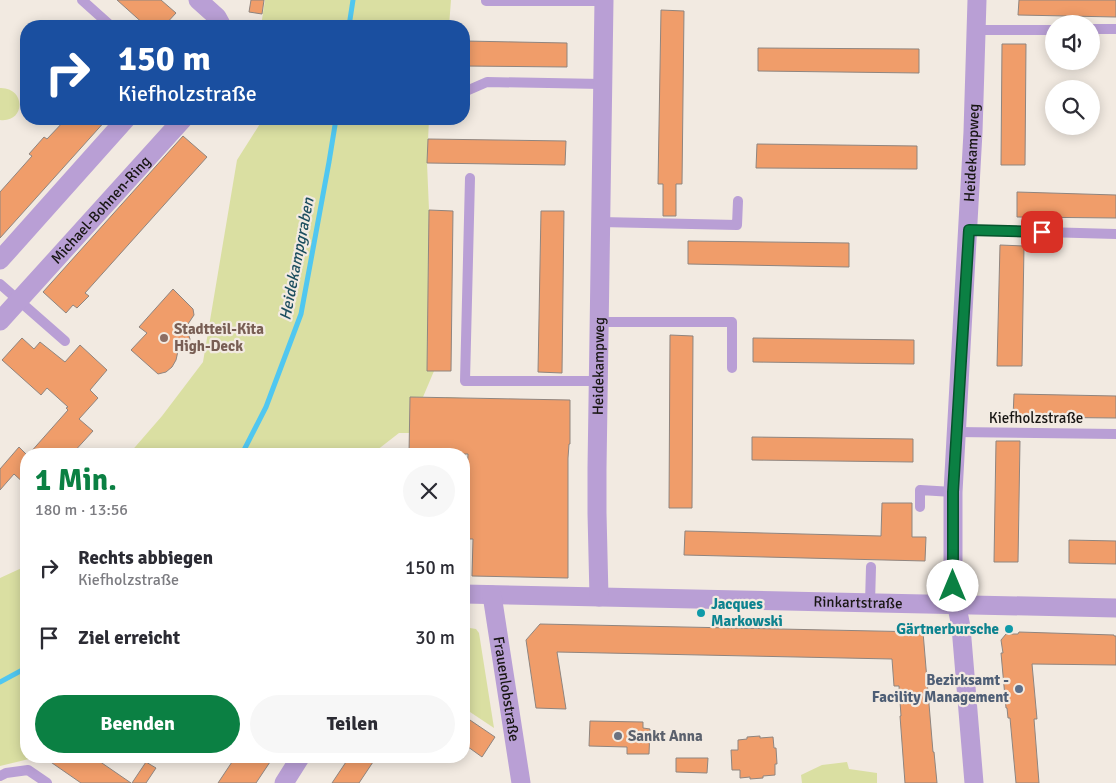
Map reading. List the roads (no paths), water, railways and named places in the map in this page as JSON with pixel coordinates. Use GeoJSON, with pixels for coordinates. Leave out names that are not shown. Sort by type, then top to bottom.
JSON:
{"type":"FeatureCollection","features":[{"type":"Feature","properties":{"kind":"street"},"geometry":{"type":"LineString","coordinates":[[198,0],[214,20]]}},
{"type":"Feature","properties":{"kind":"street","name":"Heidekampweg"},"geometry":{"type":"LineString","coordinates":[[599,597],[596,513],[604,0]]}},
{"type":"Feature","properties":{"kind":"street","name":"Heidekampweg"},"geometry":{"type":"LineString","coordinates":[[974,783],[961,627],[953,586],[953,492],[974,132],[977,0]]}},
{"type":"Feature","properties":{"kind":"street"},"geometry":{"type":"LineString","coordinates":[[0,260],[121,125]]}},
{"type":"Feature","properties":{"kind":"street","name":"Michael-Bohnen-Ring"},"geometry":{"type":"LineString","coordinates":[[0,321],[177,125]]}},
{"type":"Feature","properties":{"kind":"street"},"geometry":{"type":"LineString","coordinates":[[470,594],[599,597]]}},
{"type":"Feature","properties":{"kind":"street","name":"Frauenlobstraße"},"geometry":{"type":"LineString","coordinates":[[492,595],[521,783]]}},
{"type":"Feature","properties":{"kind":"street","name":"Rinkartstraße"},"geometry":{"type":"LineString","coordinates":[[599,597],[1116,608]]}},
{"type":"Feature","properties":{"kind":"street"},"geometry":{"type":"LineString","coordinates":[[284,783],[297,763]]}},
{"type":"Feature","properties":{"kind":"lane"},"geometry":{"type":"LineString","coordinates":[[82,0],[104,20]]}},
{"type":"Feature","properties":{"kind":"lane"},"geometry":{"type":"LineString","coordinates":[[486,0],[604,0]]}},
{"type":"Feature","properties":{"kind":"lane"},"geometry":{"type":"LineString","coordinates":[[1100,29],[1116,29]]}},
{"type":"Feature","properties":{"kind":"lane"},"geometry":{"type":"LineString","coordinates":[[977,30],[1045,30]]}},
{"type":"Feature","properties":{"kind":"lane"},"geometry":{"type":"LineString","coordinates":[[470,89],[487,82],[602,84]]}},
{"type":"Feature","properties":{"kind":"lane"},"geometry":{"type":"LineString","coordinates":[[470,178],[466,382],[599,381]]}},
{"type":"Feature","properties":{"kind":"lane"},"geometry":{"type":"LineString","coordinates":[[601,222],[737,225],[738,201]]}},
{"type":"Feature","properties":{"kind":"lane"},"geometry":{"type":"LineString","coordinates":[[969,230],[1116,234]]}},
{"type":"Feature","properties":{"kind":"lane"},"geometry":{"type":"LineString","coordinates":[[0,284],[64,341]]}},
{"type":"Feature","properties":{"kind":"lane"},"geometry":{"type":"LineString","coordinates":[[599,322],[732,322],[732,368]]}},
{"type":"Feature","properties":{"kind":"lane","name":"Kiefholzstraße"},"geometry":{"type":"LineString","coordinates":[[956,432],[1116,434]]}},
{"type":"Feature","properties":{"kind":"lane"},"geometry":{"type":"LineString","coordinates":[[920,507],[920,490],[953,492]]}},
{"type":"Feature","properties":{"kind":"lane"},"geometry":{"type":"LineString","coordinates":[[870,603],[871,567]]}},
{"type":"Feature","properties":{"kind":"lane"},"geometry":{"type":"LineString","coordinates":[[0,776],[6,773],[28,770],[47,783]]}},
{"type":"Feature","properties":{"kind":"waterway","name":"Heidekampgraben"},"geometry":{"type":"LineString","coordinates":[[350,20],[353,0]]}},
{"type":"Feature","properties":{"kind":"waterway","name":"Heidekampgraben"},"geometry":{"type":"LineString","coordinates":[[245,448],[266,407],[301,314],[335,125]]}},
{"type":"Feature","properties":{"kind":"waterway","name":"Heidekampgraben"},"geometry":{"type":"LineString","coordinates":[[0,682],[20,671]]}},
{"type":"Feature","properties":{"kind":"place","name":"Stadtteil-Kita High-Deck"},"geometry":{"type":"Point","coordinates":[164,338]}},
{"type":"Feature","properties":{"kind":"place","name":"Jacques Markowski"},"geometry":{"type":"Point","coordinates":[701,613]}},
{"type":"Feature","properties":{"kind":"place","name":"Gärtnerbursche"},"geometry":{"type":"Point","coordinates":[1009,629]}},
{"type":"Feature","properties":{"kind":"place","name":"Bezirksamt - Facility Management"},"geometry":{"type":"Point","coordinates":[1019,689]}},
{"type":"Feature","properties":{"kind":"place","name":"Sankt Anna"},"geometry":{"type":"Point","coordinates":[618,736]}}]}
